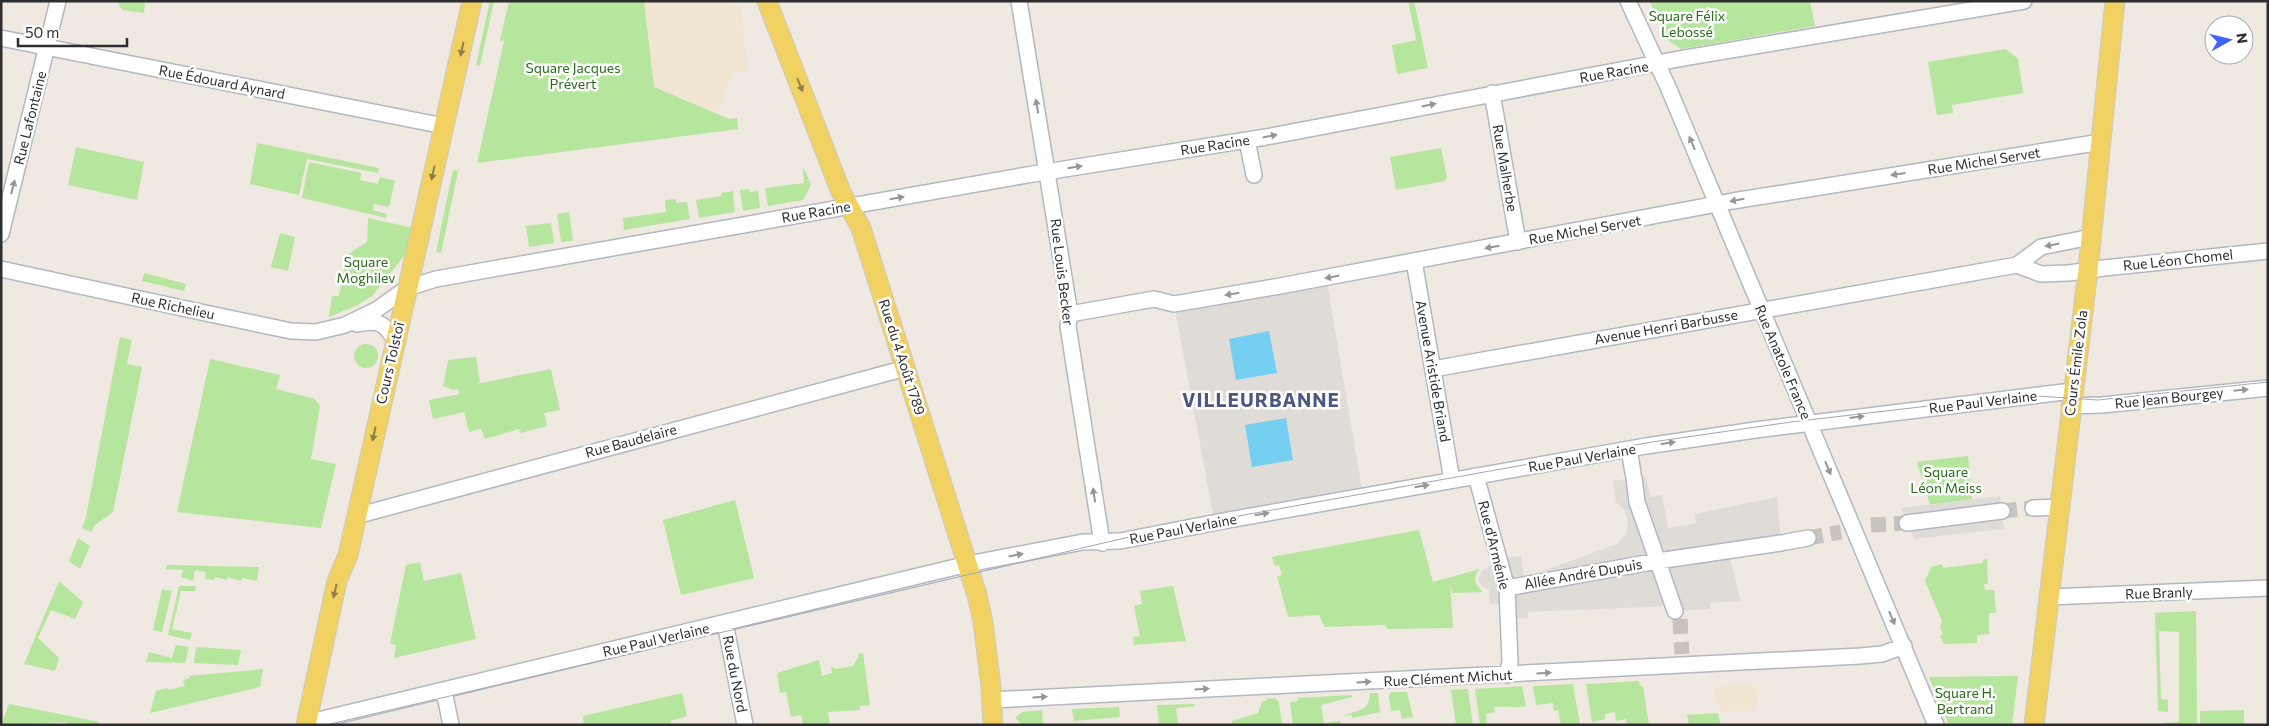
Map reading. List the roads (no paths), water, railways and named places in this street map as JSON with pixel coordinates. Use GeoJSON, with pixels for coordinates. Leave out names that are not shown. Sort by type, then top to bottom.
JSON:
{"type":"FeatureCollection","features":[{"type":"Feature","properties":{"kind":"main road","name":"Cours Tolstoï"},"geometry":{"type":"LineString","coordinates":[[306,724],[337,582],[348,554],[472,1]]}},
{"type":"Feature","properties":{"kind":"main road","name":"Rue du 4 Août 1789"},"geometry":{"type":"LineString","coordinates":[[767,1],[841,192],[861,228],[968,564],[983,622],[992,725]]}},
{"type":"Feature","properties":{"kind":"main road","name":"Cours Émile Zola"},"geometry":{"type":"LineString","coordinates":[[2034,725],[2071,399],[2088,270],[2115,1]]}},
{"type":"Feature","properties":{"kind":"street","name":"Rue Lafontaine"},"geometry":{"type":"LineString","coordinates":[[1,234],[58,1]]}},
{"type":"Feature","properties":{"kind":"street","name":"Rue Louis Becker"},"geometry":{"type":"LineString","coordinates":[[1019,1],[1070,314],[1068,326],[1102,543]]}},
{"type":"Feature","properties":{"kind":"street","name":"Rue Anatole France"},"geometry":{"type":"LineString","coordinates":[[1628,1],[1717,204],[1936,725]]}},
{"type":"Feature","properties":{"kind":"street","name":"Rue Racine"},"geometry":{"type":"LineString","coordinates":[[407,288],[436,279],[1047,172],[1248,140],[1492,93],[2024,1]]}},
{"type":"Feature","properties":{"kind":"street","name":"Rue Édouard Aynard"},"geometry":{"type":"LineString","coordinates":[[1,38],[444,126]]}},
{"type":"Feature","properties":{"kind":"street","name":"Rue Malherbe"},"geometry":{"type":"LineString","coordinates":[[1492,93],[1518,242]]}},
{"type":"Feature","properties":{"kind":"street"},"geometry":{"type":"LineString","coordinates":[[1248,140],[1254,175]]}},
{"type":"Feature","properties":{"kind":"street","name":"Rue Michel Servet"},"geometry":{"type":"LineString","coordinates":[[1070,314],[1154,299],[1174,304],[1299,283],[1717,204],[2101,142]]}},
{"type":"Feature","properties":{"kind":"street","name":"Avenue Henri Barbusse"},"geometry":{"type":"LineString","coordinates":[[1433,369],[1761,309],[2017,265],[2041,247],[2091,237]]}},
{"type":"Feature","properties":{"kind":"street","name":"Rue Léon Chomel"},"geometry":{"type":"LineString","coordinates":[[2088,270],[2268,251]]}},
{"type":"Feature","properties":{"kind":"street","name":"Avenue Aristide Briand"},"geometry":{"type":"LineString","coordinates":[[1414,261],[1452,480]]}},
{"type":"Feature","properties":{"kind":"street"},"geometry":{"type":"LineString","coordinates":[[2017,265],[2041,274],[2069,274],[2088,270]]}},
{"type":"Feature","properties":{"kind":"street","name":"Rue Richelieu"},"geometry":{"type":"LineString","coordinates":[[1,269],[291,331],[316,332],[373,321],[387,327],[395,340]]}},
{"type":"Feature","properties":{"kind":"street","name":"Rue Richelieu"},"geometry":{"type":"LineString","coordinates":[[345,325],[376,310],[407,288]]}},
{"type":"Feature","properties":{"kind":"street","name":"Rue Baudelaire"},"geometry":{"type":"LineString","coordinates":[[356,516],[906,368]]}},
{"type":"Feature","properties":{"kind":"street","name":"Rue Jean Bourgey"},"geometry":{"type":"LineString","coordinates":[[2071,399],[2102,405],[2268,388]]}},
{"type":"Feature","properties":{"kind":"street","name":"Rue Paul Verlaine"},"geometry":{"type":"LineString","coordinates":[[306,724],[968,564],[1083,542],[1102,543],[1628,449],[1809,423],[2071,399]]}},
{"type":"Feature","properties":{"kind":"street","name":"Allée André Dupuis"},"geometry":{"type":"LineString","coordinates":[[1628,449],[1638,502],[1675,611]]}},
{"type":"Feature","properties":{"kind":"street","name":"Rue d'Arménie"},"geometry":{"type":"LineString","coordinates":[[1476,476],[1507,588],[1510,662],[1507,675]]}},
{"type":"Feature","properties":{"kind":"street"},"geometry":{"type":"LineString","coordinates":[[2033,508],[2059,506]]}},
{"type":"Feature","properties":{"kind":"street"},"geometry":{"type":"LineString","coordinates":[[1907,523],[2002,511]]}},
{"type":"Feature","properties":{"kind":"street","name":"Allée André Dupuis"},"geometry":{"type":"LineString","coordinates":[[1507,588],[1658,561],[1808,538]]}},
{"type":"Feature","properties":{"kind":"street","name":"Rue Branly"},"geometry":{"type":"LineString","coordinates":[[2050,597],[2268,588]]}},
{"type":"Feature","properties":{"kind":"street","name":"Rue du Nord"},"geometry":{"type":"LineString","coordinates":[[724,623],[745,725]]}},
{"type":"Feature","properties":{"kind":"street","name":"Rue Clément Michut"},"geometry":{"type":"LineString","coordinates":[[991,700],[1507,675],[1882,654],[1904,646]]}},
{"type":"Feature","properties":{"kind":"street"},"geometry":{"type":"LineString","coordinates":[[444,691],[451,725]]}},
{"type":"Feature","properties":{"kind":"water"},"geometry":{"type":"Polygon","coordinates":[[[1269,331],[1277,373],[1236,380],[1229,339],[1269,331]]]}},
{"type":"Feature","properties":{"kind":"water"},"geometry":{"type":"Polygon","coordinates":[[[1286,418],[1293,460],[1252,467],[1245,425],[1286,418]]]}},
{"type":"Feature","properties":{"kind":"tunnel"},"geometry":{"type":"LineString","coordinates":[[2002,511],[2033,508]]}},
{"type":"Feature","properties":{"kind":"tunnel"},"geometry":{"type":"LineString","coordinates":[[1871,525],[1907,523]]}},
{"type":"Feature","properties":{"kind":"tunnel"},"geometry":{"type":"LineString","coordinates":[[1808,538],[1841,532]]}},
{"type":"Feature","properties":{"kind":"tunnel"},"geometry":{"type":"LineString","coordinates":[[1680,619],[1682,654]]}},
{"type":"Feature","properties":{"kind":"tram line"},"geometry":{"type":"LineString","coordinates":[[326,725],[1155,531],[1652,442],[1791,422],[2006,397],[2037,396],[2098,400],[2268,382]]}},
{"type":"Feature","properties":{"kind":"district","name":"VILLEURBANNE"},"geometry":{"type":"Point","coordinates":[1261,400]}},
{"type":"Feature","properties":{"kind":"park label","name":"Square Félix Lebossé"},"geometry":{"type":"Point","coordinates":[1687,24]}},
{"type":"Feature","properties":{"kind":"park label","name":"Square Jacques Prévert"},"geometry":{"type":"Point","coordinates":[573,76]}},
{"type":"Feature","properties":{"kind":"park label","name":"Square Moghilev"},"geometry":{"type":"Point","coordinates":[366,270]}},
{"type":"Feature","properties":{"kind":"park label","name":"Square Léon Meiss"},"geometry":{"type":"Point","coordinates":[1946,480]}},
{"type":"Feature","properties":{"kind":"park label","name":"Square H. Bertrand"},"geometry":{"type":"Point","coordinates":[1965,702]}}]}
